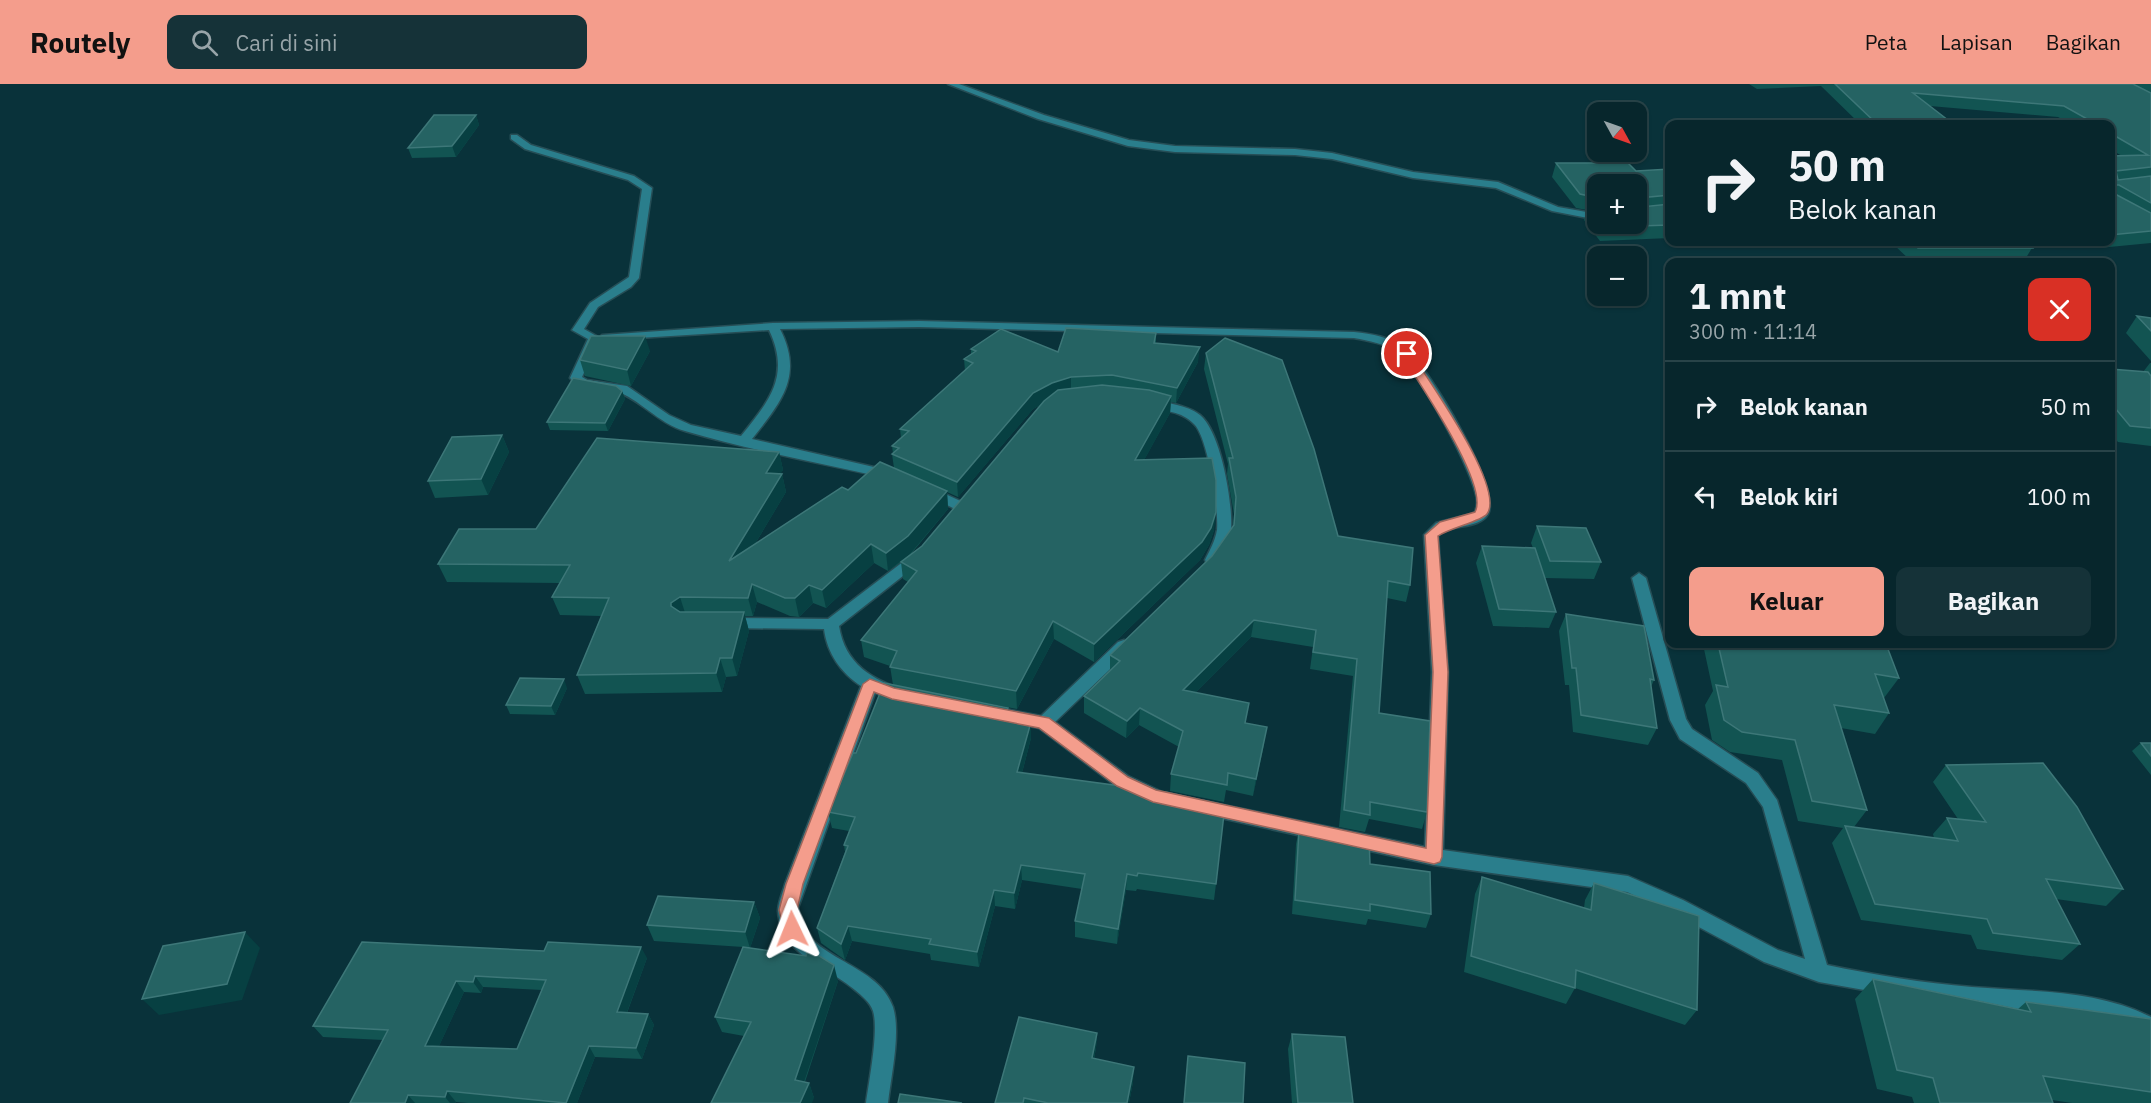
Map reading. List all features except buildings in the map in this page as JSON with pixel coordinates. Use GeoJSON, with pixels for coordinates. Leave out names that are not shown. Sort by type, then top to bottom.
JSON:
{"type":"FeatureCollection","features":[{"type":"Feature","properties":{"kind":"street"},"geometry":{"type":"LineString","coordinates":[[952,84],[1041,117],[1128,143],[1175,149],[1295,152],[1332,156],[1413,175],[1498,185],[1556,209],[1587,215]]}},
{"type":"Feature","properties":{"kind":"street"},"geometry":{"type":"LineString","coordinates":[[514,137],[528,147],[631,178],[647,188],[634,278],[627,285],[594,305],[578,330],[594,338],[773,326],[920,324],[1354,335],[1390,343],[1407,354],[1462,444],[1478,476],[1484,497],[1483,510],[1479,515],[1444,525],[1431,535],[1440,672],[1434,857]]}},
{"type":"Feature","properties":{"kind":"street"},"geometry":{"type":"LineString","coordinates":[[743,442],[777,397],[784,381],[787,362],[783,342],[773,326]]}},
{"type":"Feature","properties":{"kind":"street"},"geometry":{"type":"LineString","coordinates":[[594,338],[578,369],[576,378],[583,383],[623,389],[665,418],[687,428],[902,479]]}},
{"type":"Feature","properties":{"kind":"street"},"geometry":{"type":"LineString","coordinates":[[1138,402],[1187,412],[1198,419],[1206,430],[1226,517],[1225,534],[1218,552],[1204,568]]}},
{"type":"Feature","properties":{"kind":"street"},"geometry":{"type":"LineString","coordinates":[[921,487],[962,507]]}},
{"type":"Feature","properties":{"kind":"street"},"geometry":{"type":"LineString","coordinates":[[709,623],[831,624],[886,584],[924,550]]}},
{"type":"Feature","properties":{"kind":"street"},"geometry":{"type":"LineString","coordinates":[[1639,578],[1678,720],[1686,734],[1752,778],[1771,805],[1819,973]]}},
{"type":"Feature","properties":{"kind":"street"},"geometry":{"type":"LineString","coordinates":[[831,624],[839,655],[851,670],[870,684],[892,693],[915,698]]}},
{"type":"Feature","properties":{"kind":"street"},"geometry":{"type":"LineString","coordinates":[[1044,723],[1137,633]]}},
{"type":"Feature","properties":{"kind":"street"},"geometry":{"type":"LineString","coordinates":[[870,684],[795,884],[788,910],[792,929],[808,949],[855,976],[873,991],[884,1008],[877,1103]]}},
{"type":"Feature","properties":{"kind":"street"},"geometry":{"type":"LineString","coordinates":[[974,709],[1044,723],[1122,781],[1153,796],[1434,857],[1628,884],[1657,894],[1772,955],[1819,973],[1959,995],[2086,1005],[2115,1011],[2151,1028]]}},
{"type":"Feature","properties":{"kind":"route"},"geometry":{"type":"LineString","coordinates":[[792,929],[788,910],[795,884],[870,684],[892,693],[1044,723],[1122,781],[1153,796],[1434,857],[1440,672],[1430,542],[1433,531],[1444,525],[1479,515],[1483,510],[1484,497],[1478,476],[1462,444],[1407,354]]}}]}
